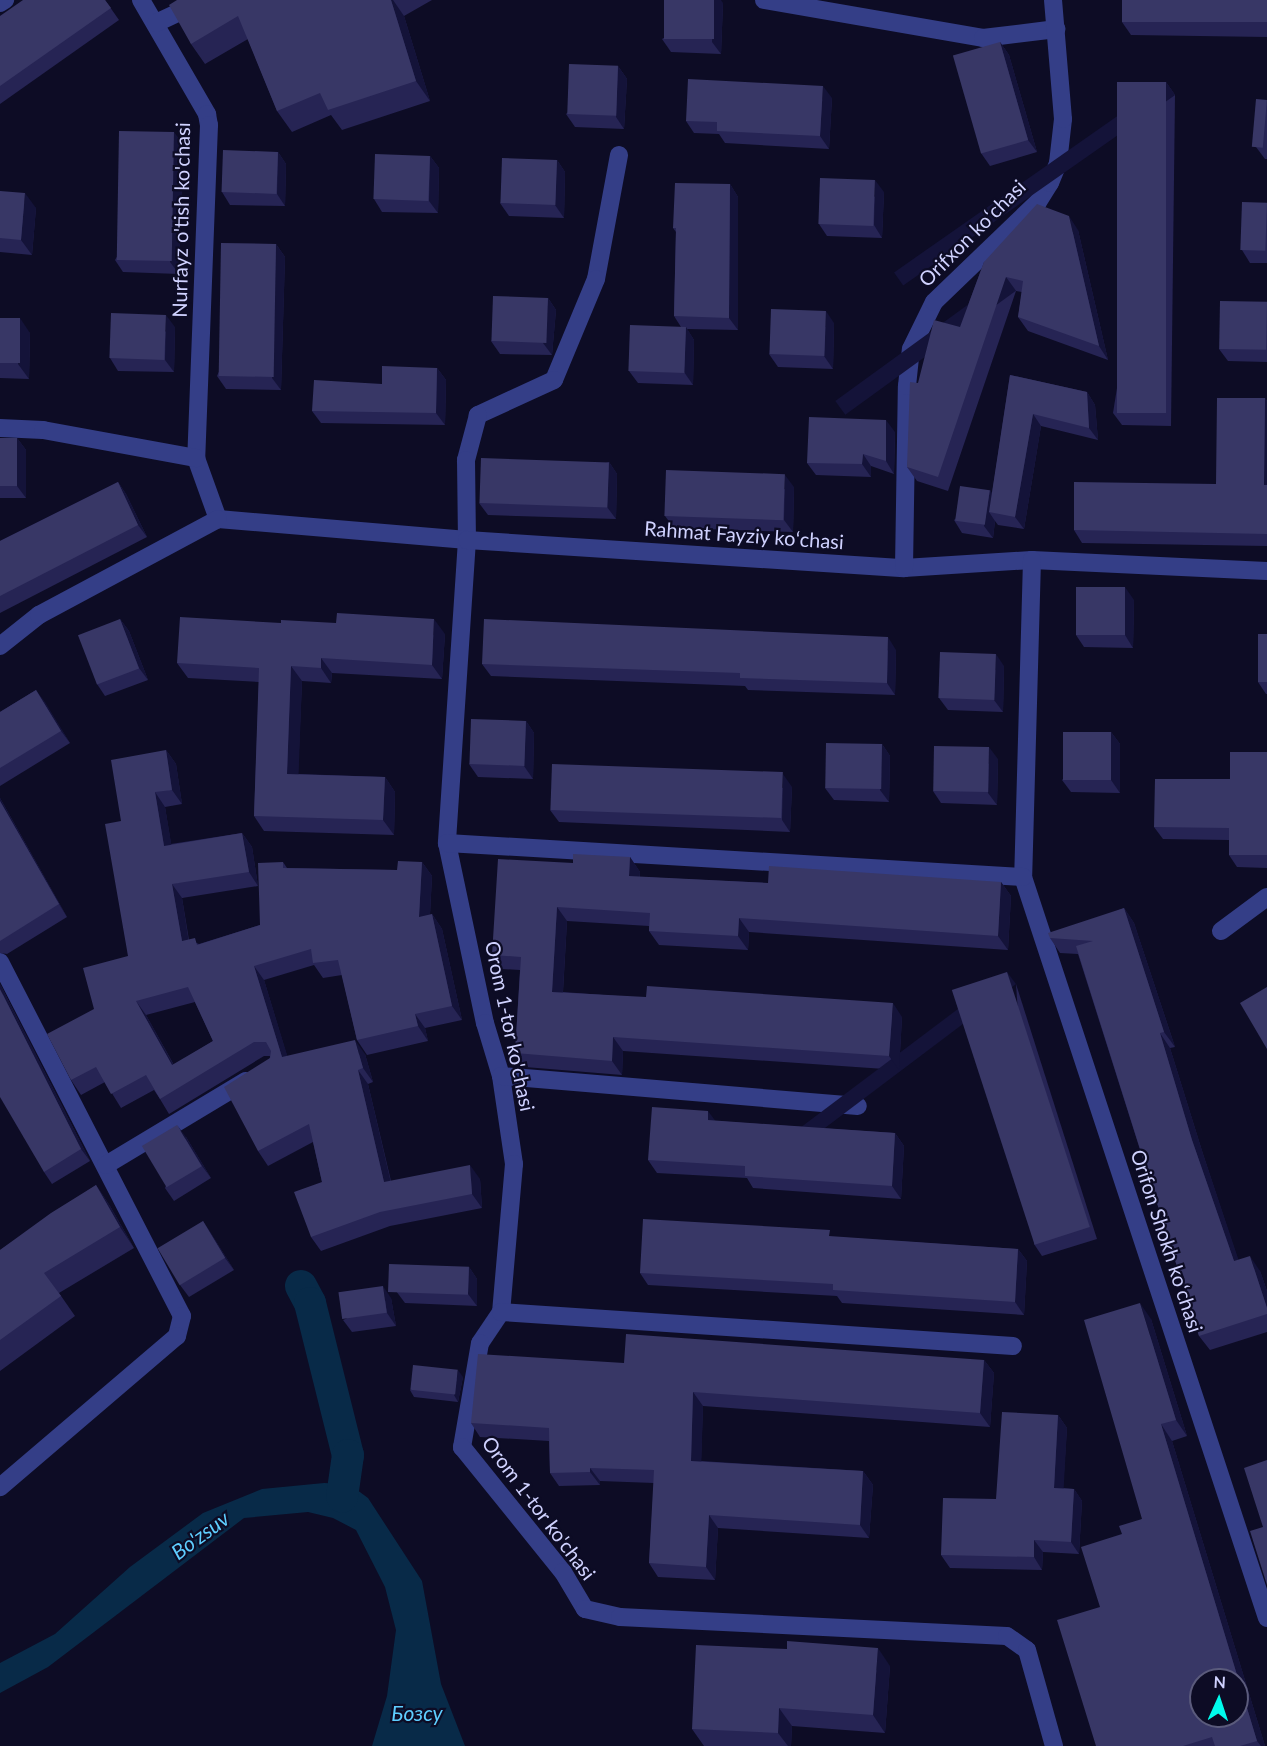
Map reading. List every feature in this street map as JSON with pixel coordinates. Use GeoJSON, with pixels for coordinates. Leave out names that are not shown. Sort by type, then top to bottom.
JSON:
{"type":"FeatureCollection","features":[{"type":"Feature","properties":{"kind":"street"},"geometry":{"type":"LineString","coordinates":[[0,3],[5,0]]}},
{"type":"Feature","properties":{"kind":"street","name":"Nurfayz o'tish ko'chasi"},"geometry":{"type":"LineString","coordinates":[[141,0],[207,114],[209,125],[196,458],[218,519]]}},
{"type":"Feature","properties":{"kind":"street"},"geometry":{"type":"LineString","coordinates":[[156,23],[205,0]]}},
{"type":"Feature","properties":{"kind":"street"},"geometry":{"type":"LineString","coordinates":[[764,0],[983,38],[1056,29]]}},
{"type":"Feature","properties":{"kind":"street","name":"Orifxon koʻchasi"},"geometry":{"type":"LineString","coordinates":[[904,568],[907,386],[911,349],[934,302],[1038,202],[1050,183],[1062,140],[1053,0]]}},
{"type":"Feature","properties":{"kind":"street","name":"Orom 1-tor ko'chasi"},"geometry":{"type":"LineString","coordinates":[[619,155],[596,279],[554,380],[477,416],[466,460],[467,540],[447,843],[485,1023],[501,1076],[514,1164],[501,1312],[480,1343],[462,1447],[563,1572],[585,1609],[620,1617],[1007,1636],[1027,1650],[1054,1746]]}},
{"type":"Feature","properties":{"kind":"street"},"geometry":{"type":"LineString","coordinates":[[0,428],[43,430],[196,458]]}},
{"type":"Feature","properties":{"kind":"street"},"geometry":{"type":"LineString","coordinates":[[0,646],[39,615],[218,519]]}},
{"type":"Feature","properties":{"kind":"street","name":"Rahmat Fayziy koʻchasi"},"geometry":{"type":"LineString","coordinates":[[218,519],[467,540],[904,568],[1032,560],[1267,571]]}},
{"type":"Feature","properties":{"kind":"street","name":"Orifon Shokh koʻchasi"},"geometry":{"type":"LineString","coordinates":[[1032,560],[1023,877],[1267,1618]]}},
{"type":"Feature","properties":{"kind":"street"},"geometry":{"type":"LineString","coordinates":[[447,843],[1023,877]]}},
{"type":"Feature","properties":{"kind":"street"},"geometry":{"type":"LineString","coordinates":[[1221,931],[1267,897]]}},
{"type":"Feature","properties":{"kind":"street"},"geometry":{"type":"LineString","coordinates":[[0,962],[182,1316],[177,1336],[0,1486]]}},
{"type":"Feature","properties":{"kind":"street"},"geometry":{"type":"LineString","coordinates":[[106,1165],[260,1072]]}},
{"type":"Feature","properties":{"kind":"street"},"geometry":{"type":"LineString","coordinates":[[501,1076],[858,1106]]}},
{"type":"Feature","properties":{"kind":"street"},"geometry":{"type":"LineString","coordinates":[[501,1312],[1013,1346]]}},
{"type":"Feature","properties":{"kind":"water","name":"Бозсу"},"geometry":{"type":"Polygon","coordinates":[[[324,1483],[349,1484],[368,1498],[422,1581],[441,1684],[465,1746],[372,1746],[387,1696],[396,1630],[385,1587],[356,1530],[333,1518],[308,1512],[244,1518],[48,1667],[0,1693],[0,1663],[55,1634],[130,1567],[203,1513],[262,1489],[324,1483]]]}},
{"type":"Feature","properties":{"kind":"building"},"geometry":{"type":"Polygon","coordinates":[[[23,0],[105,0],[111,8],[0,86],[0,16],[23,0]]]}},
{"type":"Feature","properties":{"kind":"building"},"geometry":{"type":"Polygon","coordinates":[[[177,0],[391,0],[416,81],[328,110],[320,93],[277,111],[238,16],[191,44],[169,5],[177,0]]]}},
{"type":"Feature","properties":{"kind":"building"},"geometry":{"type":"Polygon","coordinates":[[[664,0],[714,0],[714,39],[664,39],[664,0]]]}},
{"type":"Feature","properties":{"kind":"building"},"geometry":{"type":"Polygon","coordinates":[[[1122,0],[1267,0],[1267,22],[1122,22],[1122,0]]]}},
{"type":"Feature","properties":{"kind":"building"},"geometry":{"type":"Polygon","coordinates":[[[1000,42],[1028,140],[981,154],[953,56],[1000,42]]]}},
{"type":"Feature","properties":{"kind":"building"},"geometry":{"type":"Polygon","coordinates":[[[569,64],[618,66],[616,116],[567,114],[569,64]]]}},
{"type":"Feature","properties":{"kind":"building"},"geometry":{"type":"Polygon","coordinates":[[[688,79],[823,86],[820,136],[717,131],[717,122],[686,121],[688,79]]]}},
{"type":"Feature","properties":{"kind":"building"},"geometry":{"type":"Polygon","coordinates":[[[1117,82],[1166,82],[1166,413],[1117,413],[1117,82]]]}},
{"type":"Feature","properties":{"kind":"building"},"geometry":{"type":"Polygon","coordinates":[[[1256,99],[1267,100],[1263,148],[1252,147],[1256,99]]]}},
{"type":"Feature","properties":{"kind":"building"},"geometry":{"type":"Polygon","coordinates":[[[119,131],[174,132],[172,261],[117,260],[119,131]]]}},
{"type":"Feature","properties":{"kind":"building"},"geometry":{"type":"Polygon","coordinates":[[[223,150],[278,152],[277,194],[222,192],[223,150]]]}},
{"type":"Feature","properties":{"kind":"building"},"geometry":{"type":"Polygon","coordinates":[[[375,154],[430,156],[428,201],[373,199],[375,154]]]}},
{"type":"Feature","properties":{"kind":"building"},"geometry":{"type":"Polygon","coordinates":[[[502,158],[557,160],[555,205],[500,203],[502,158]]]}},
{"type":"Feature","properties":{"kind":"building"},"geometry":{"type":"Polygon","coordinates":[[[820,178],[875,180],[873,226],[818,224],[820,178]]]}},
{"type":"Feature","properties":{"kind":"building"},"geometry":{"type":"Polygon","coordinates":[[[675,183],[730,184],[729,318],[674,316],[675,183]]]}},
{"type":"Feature","properties":{"kind":"building"},"geometry":{"type":"Polygon","coordinates":[[[0,191],[25,193],[21,240],[0,238],[0,191]]]}},
{"type":"Feature","properties":{"kind":"building"},"geometry":{"type":"Polygon","coordinates":[[[1242,202],[1267,203],[1265,251],[1240,250],[1242,202]]]}},
{"type":"Feature","properties":{"kind":"building"},"geometry":{"type":"Polygon","coordinates":[[[1037,204],[1069,216],[1099,346],[1018,317],[1023,281],[1006,277],[938,477],[907,467],[910,382],[918,383],[934,320],[960,327],[984,262],[1037,204]]]}},
{"type":"Feature","properties":{"kind":"building"},"geometry":{"type":"Polygon","coordinates":[[[221,243],[276,244],[274,377],[219,376],[221,243]]]}},
{"type":"Feature","properties":{"kind":"building"},"geometry":{"type":"Polygon","coordinates":[[[493,296],[548,298],[546,343],[491,341],[493,296]]]}},
{"type":"Feature","properties":{"kind":"building"},"geometry":{"type":"Polygon","coordinates":[[[1220,301],[1267,302],[1266,350],[1219,349],[1220,301]]]}},
{"type":"Feature","properties":{"kind":"building"},"geometry":{"type":"Polygon","coordinates":[[[771,309],[826,311],[824,356],[769,354],[771,309]]]}},
{"type":"Feature","properties":{"kind":"building"},"geometry":{"type":"Polygon","coordinates":[[[111,313],[166,315],[164,360],[109,358],[111,313]]]}},
{"type":"Feature","properties":{"kind":"building"},"geometry":{"type":"Polygon","coordinates":[[[0,318],[20,318],[20,363],[0,363],[0,318]]]}},
{"type":"Feature","properties":{"kind":"building"},"geometry":{"type":"Polygon","coordinates":[[[630,325],[686,327],[684,373],[628,371],[630,325]]]}},
{"type":"Feature","properties":{"kind":"building"},"geometry":{"type":"Polygon","coordinates":[[[382,366],[437,368],[436,413],[312,411],[314,380],[382,384],[382,366]]]}},
{"type":"Feature","properties":{"kind":"building"},"geometry":{"type":"Polygon","coordinates":[[[1010,375],[1087,392],[1089,428],[1033,414],[1015,517],[989,512],[1010,375]]]}},
{"type":"Feature","properties":{"kind":"building"},"geometry":{"type":"Polygon","coordinates":[[[1217,398],[1265,398],[1264,485],[1267,485],[1267,534],[1074,530],[1074,482],[1216,484],[1217,398]]]}},
{"type":"Feature","properties":{"kind":"building"},"geometry":{"type":"Polygon","coordinates":[[[809,417],[886,420],[886,461],[863,454],[862,464],[807,463],[809,417]]]}},
{"type":"Feature","properties":{"kind":"building"},"geometry":{"type":"Polygon","coordinates":[[[0,438],[17,438],[17,486],[0,486],[0,438]]]}},
{"type":"Feature","properties":{"kind":"building"},"geometry":{"type":"Polygon","coordinates":[[[481,458],[609,462],[607,507],[479,503],[481,458]]]}},
{"type":"Feature","properties":{"kind":"building"},"geometry":{"type":"Polygon","coordinates":[[[666,470],[785,474],[783,520],[664,516],[666,470]]]}},
{"type":"Feature","properties":{"kind":"building"},"geometry":{"type":"Polygon","coordinates":[[[118,482],[138,525],[0,596],[0,541],[118,482]]]}},
{"type":"Feature","properties":{"kind":"building"},"geometry":{"type":"Polygon","coordinates":[[[960,486],[990,490],[985,525],[955,521],[960,486]]]}},
{"type":"Feature","properties":{"kind":"building"},"geometry":{"type":"Polygon","coordinates":[[[1076,587],[1125,587],[1125,635],[1076,635],[1076,587]]]}},
{"type":"Feature","properties":{"kind":"building"},"geometry":{"type":"Polygon","coordinates":[[[337,613],[434,619],[432,665],[321,658],[321,668],[291,666],[287,774],[385,777],[383,820],[254,816],[259,668],[177,663],[180,617],[281,623],[281,620],[336,623],[337,613]]]}},
{"type":"Feature","properties":{"kind":"building"},"geometry":{"type":"Polygon","coordinates":[[[120,619],[139,668],[97,685],[78,635],[120,619]]]}},
{"type":"Feature","properties":{"kind":"building"},"geometry":{"type":"Polygon","coordinates":[[[484,619],[888,637],[887,683],[740,678],[740,673],[482,664],[484,619]]]}},
{"type":"Feature","properties":{"kind":"building"},"geometry":{"type":"Polygon","coordinates":[[[1258,634],[1267,634],[1267,682],[1258,682],[1258,634]]]}},
{"type":"Feature","properties":{"kind":"building"},"geometry":{"type":"Polygon","coordinates":[[[940,652],[996,654],[994,700],[938,698],[940,652]]]}},
{"type":"Feature","properties":{"kind":"building"},"geometry":{"type":"Polygon","coordinates":[[[36,690],[61,731],[0,768],[0,712],[36,690]]]}},
{"type":"Feature","properties":{"kind":"building"},"geometry":{"type":"Polygon","coordinates":[[[471,719],[526,721],[524,766],[469,764],[471,719]]]}},
{"type":"Feature","properties":{"kind":"building"},"geometry":{"type":"Polygon","coordinates":[[[1063,732],[1111,732],[1111,780],[1063,780],[1063,732]]]}},
{"type":"Feature","properties":{"kind":"building"},"geometry":{"type":"Polygon","coordinates":[[[826,743],[882,744],[881,789],[825,788],[826,743]]]}},
{"type":"Feature","properties":{"kind":"building"},"geometry":{"type":"Polygon","coordinates":[[[934,746],[989,747],[988,792],[933,791],[934,746]]]}},
{"type":"Feature","properties":{"kind":"building"},"geometry":{"type":"Polygon","coordinates":[[[166,750],[172,790],[155,792],[164,846],[242,833],[249,872],[172,884],[182,941],[195,938],[197,945],[260,925],[258,863],[283,862],[283,868],[397,870],[398,861],[422,862],[419,917],[432,914],[452,1006],[415,1014],[418,1026],[357,1040],[338,960],[313,963],[311,949],[254,966],[282,1057],[355,1040],[363,1068],[358,1070],[384,1182],[470,1165],[472,1194],[380,1212],[311,1237],[294,1192],[322,1182],[309,1124],[258,1151],[224,1087],[270,1058],[271,1051],[266,1042],[254,1042],[160,1099],[146,1075],[111,1094],[96,1067],[71,1080],[47,1034],[94,1009],[83,968],[128,956],[105,824],[121,821],[111,760],[166,750]],[[188,987],[136,1001],[172,1065],[213,1041],[188,987]]]}},
{"type":"Feature","properties":{"kind":"building"},"geometry":{"type":"Polygon","coordinates":[[[1230,752],[1267,752],[1267,855],[1229,855],[1229,828],[1154,827],[1155,779],[1230,779],[1230,752]]]}},
{"type":"Feature","properties":{"kind":"building"},"geometry":{"type":"Polygon","coordinates":[[[552,764],[783,772],[781,818],[550,810],[552,764]]]}},
{"type":"Feature","properties":{"kind":"building"},"geometry":{"type":"Polygon","coordinates":[[[0,801],[59,904],[0,941],[0,801]]]}},
{"type":"Feature","properties":{"kind":"building"},"geometry":{"type":"Polygon","coordinates":[[[573,854],[630,857],[629,876],[768,883],[769,866],[1001,882],[998,936],[739,918],[738,936],[649,931],[650,913],[557,907],[552,992],[646,997],[647,986],[893,1003],[889,1056],[613,1037],[612,1061],[515,1053],[521,957],[492,955],[498,859],[573,863],[573,854]]]}},
{"type":"Feature","properties":{"kind":"building"},"geometry":{"type":"Polygon","coordinates":[[[1124,908],[1164,1032],[1160,1033],[1192,1140],[1234,1261],[1250,1256],[1267,1308],[1267,1314],[1199,1336],[1076,946],[1093,941],[1050,938],[1048,933],[1124,908]]]}},
{"type":"Feature","properties":{"kind":"building"},"geometry":{"type":"Polygon","coordinates":[[[1007,972],[1090,1227],[1035,1245],[952,990],[1007,972]]]}},
{"type":"Feature","properties":{"kind":"building"},"geometry":{"type":"Polygon","coordinates":[[[1267,987],[1267,1049],[1240,1003],[1267,987]]]}},
{"type":"Feature","properties":{"kind":"building"},"geometry":{"type":"Polygon","coordinates":[[[0,989],[81,1149],[44,1172],[0,1097],[0,989]]]}},
{"type":"Feature","properties":{"kind":"building"},"geometry":{"type":"Polygon","coordinates":[[[652,1107],[708,1111],[708,1120],[895,1133],[892,1186],[745,1176],[745,1166],[648,1160],[652,1107]]]}},
{"type":"Feature","properties":{"kind":"building"},"geometry":{"type":"Polygon","coordinates":[[[177,1125],[202,1166],[167,1187],[142,1146],[177,1125]]]}},
{"type":"Feature","properties":{"kind":"building"},"geometry":{"type":"Polygon","coordinates":[[[96,1185],[120,1227],[44,1273],[61,1296],[0,1340],[0,1250],[51,1213],[96,1185]]]}},
{"type":"Feature","properties":{"kind":"building"},"geometry":{"type":"Polygon","coordinates":[[[643,1219],[830,1230],[829,1236],[1018,1249],[1015,1302],[833,1290],[833,1284],[640,1273],[643,1219]]]}},
{"type":"Feature","properties":{"kind":"building"},"geometry":{"type":"Polygon","coordinates":[[[203,1221],[225,1258],[180,1285],[158,1248],[203,1221]]]}},
{"type":"Feature","properties":{"kind":"building"},"geometry":{"type":"Polygon","coordinates":[[[389,1264],[469,1267],[468,1295],[388,1292],[389,1264]]]}},
{"type":"Feature","properties":{"kind":"building"},"geometry":{"type":"Polygon","coordinates":[[[383,1286],[387,1313],[342,1319],[338,1292],[383,1286]]]}},
{"type":"Feature","properties":{"kind":"building"},"geometry":{"type":"Polygon","coordinates":[[[1140,1303],[1176,1420],[1161,1424],[1235,1668],[1189,1668],[1189,1728],[1249,1728],[1249,1715],[1257,1741],[1240,1746],[1215,1746],[1212,1737],[1183,1746],[1096,1746],[1057,1620],[1100,1607],[1081,1547],[1122,1534],[1119,1526],[1142,1519],[1084,1320],[1140,1303]]]}},
{"type":"Feature","properties":{"kind":"building"},"geometry":{"type":"Polygon","coordinates":[[[626,1334],[984,1360],[980,1413],[693,1392],[691,1461],[863,1471],[860,1525],[709,1515],[706,1567],[649,1563],[654,1470],[590,1468],[590,1472],[550,1473],[549,1428],[471,1423],[478,1354],[624,1363],[626,1334]]]}},
{"type":"Feature","properties":{"kind":"building"},"geometry":{"type":"Polygon","coordinates":[[[413,1365],[458,1370],[455,1395],[410,1390],[413,1365]]]}},
{"type":"Feature","properties":{"kind":"building"},"geometry":{"type":"Polygon","coordinates":[[[1002,1412],[1058,1415],[1054,1488],[1074,1489],[1071,1542],[1034,1540],[1034,1557],[941,1555],[943,1498],[996,1499],[1002,1412]]]}},
{"type":"Feature","properties":{"kind":"building"},"geometry":{"type":"Polygon","coordinates":[[[1267,1460],[1267,1585],[1250,1531],[1263,1527],[1244,1468],[1267,1460]]]}},
{"type":"Feature","properties":{"kind":"building"},"geometry":{"type":"Polygon","coordinates":[[[787,1641],[878,1648],[873,1715],[779,1708],[778,1733],[692,1729],[696,1645],[787,1649],[787,1641]]]}},
{"type":"Feature","properties":{"kind":"waterway"},"geometry":{"type":"LineString","coordinates":[[301,1286],[310,1303],[348,1455],[342,1497]]}},
{"type":"Feature","properties":{"kind":"water label","name":"Bo'zsuv"},"geometry":{"type":"Point","coordinates":[200,1535]}}]}
